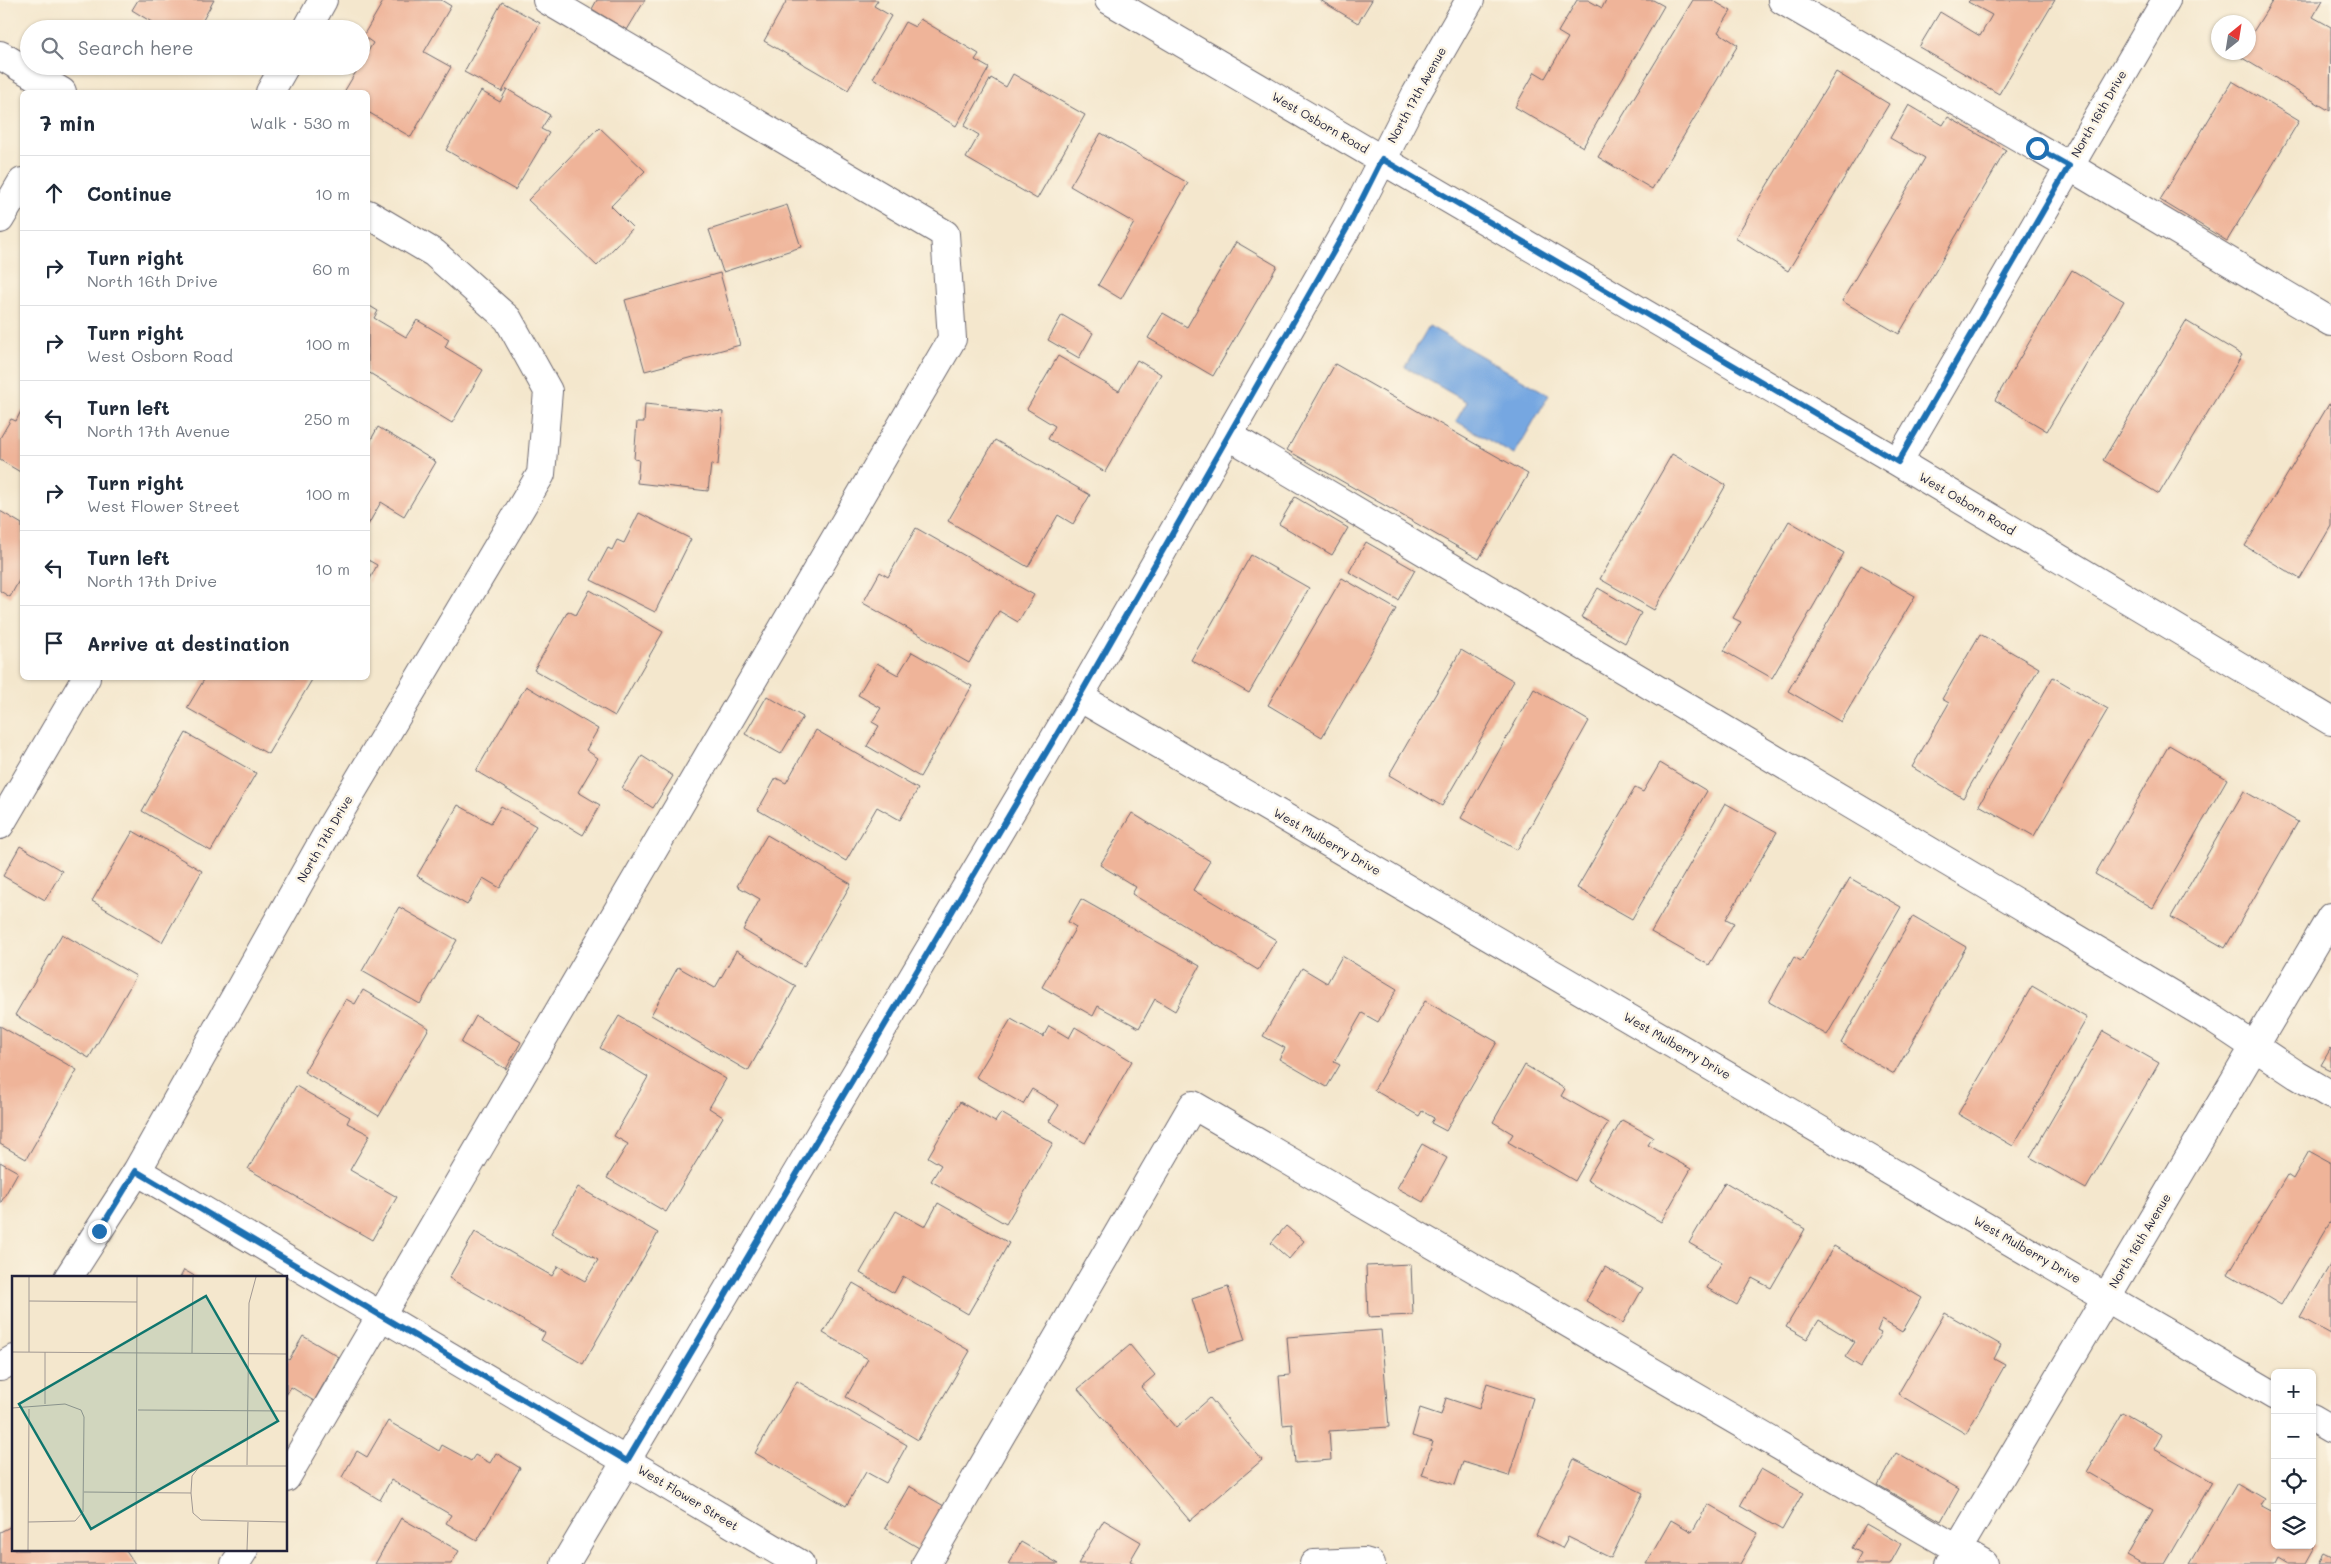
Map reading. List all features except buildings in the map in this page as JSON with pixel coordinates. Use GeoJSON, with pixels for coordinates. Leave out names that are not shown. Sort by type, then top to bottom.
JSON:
{"type":"FeatureCollection","features":[{"type":"Feature","properties":{"kind":"street"},"geometry":{"type":"LineString","coordinates":[[312,20],[323,0]]}},
{"type":"Feature","properties":{"kind":"street"},"geometry":{"type":"LineString","coordinates":[[288,1475],[382,1317],[952,339],[945,234],[547,0]]}},
{"type":"Feature","properties":{"kind":"street","name":"West Osborn Road"},"geometry":{"type":"LineString","coordinates":[[1109,0],[1898,462],[2331,722]]}},
{"type":"Feature","properties":{"kind":"street","name":"North 17th Avenue"},"geometry":{"type":"LineString","coordinates":[[565,1564],[1079,697],[1351,221],[1415,96],[1470,0]]}},
{"type":"Feature","properties":{"kind":"street"},"geometry":{"type":"LineString","coordinates":[[1782,0],[1813,8],[2069,166],[2330,320]]}},
{"type":"Feature","properties":{"kind":"street","name":"North 16th Drive"},"geometry":{"type":"LineString","coordinates":[[1898,462],[2166,0]]}},
{"type":"Feature","properties":{"kind":"street"},"geometry":{"type":"LineString","coordinates":[[0,55],[20,67]]}},
{"type":"Feature","properties":{"kind":"street"},"geometry":{"type":"LineString","coordinates":[[34,75],[59,90]]}},
{"type":"Feature","properties":{"kind":"street"},"geometry":{"type":"LineString","coordinates":[[271,90],[280,75]]}},
{"type":"Feature","properties":{"kind":"street"},"geometry":{"type":"LineString","coordinates":[[0,219],[20,185]]}},
{"type":"Feature","properties":{"kind":"street","name":"North 17th Drive"},"geometry":{"type":"LineString","coordinates":[[69,1276],[136,1171],[332,825],[541,474],[548,391],[508,319],[434,253],[370,215]]}},
{"type":"Feature","properties":{"kind":"street"},"geometry":{"type":"LineString","coordinates":[[1228,435],[2216,1021],[2331,1095]]}},
{"type":"Feature","properties":{"kind":"street"},"geometry":{"type":"LineString","coordinates":[[0,825],[85,680]]}},
{"type":"Feature","properties":{"kind":"street","name":"West Mulberry Drive"},"geometry":{"type":"LineString","coordinates":[[1079,697],[2271,1394]]}},
{"type":"Feature","properties":{"kind":"street","name":"North 16th Avenue"},"geometry":{"type":"LineString","coordinates":[[1954,1556],[2331,917]]}},
{"type":"Feature","properties":{"kind":"street"},"geometry":{"type":"LineString","coordinates":[[926,1564],[1193,1105],[1954,1556],[1983,1564]]}},
{"type":"Feature","properties":{"kind":"street","name":"West Flower Street"},"geometry":{"type":"LineString","coordinates":[[136,1171],[800,1564]]}},
{"type":"Feature","properties":{"kind":"street"},"geometry":{"type":"LineString","coordinates":[[0,1367],[12,1360]]}},
{"type":"Feature","properties":{"kind":"street"},"geometry":{"type":"LineString","coordinates":[[2316,1420],[2331,1429]]}},
{"type":"Feature","properties":{"kind":"street"},"geometry":{"type":"LineString","coordinates":[[235,1564],[243,1552]]}},
{"type":"Feature","properties":{"kind":"street"},"geometry":{"type":"LineString","coordinates":[[1314,1564],[1364,1562],[1371,1564]]}},
{"type":"Feature","properties":{"kind":"water"},"geometry":{"type":"Polygon","coordinates":[[[1429,326],[1549,395],[1514,455],[1456,421],[1467,402],[1405,367],[1429,326]]]}},
{"type":"Feature","properties":{"kind":"route"},"geometry":{"type":"LineString","coordinates":[[99,1231],[136,1171],[627,1461],[1079,697],[1351,221],[1382,159],[1898,462],[2069,166],[2037,148]]}}]}
